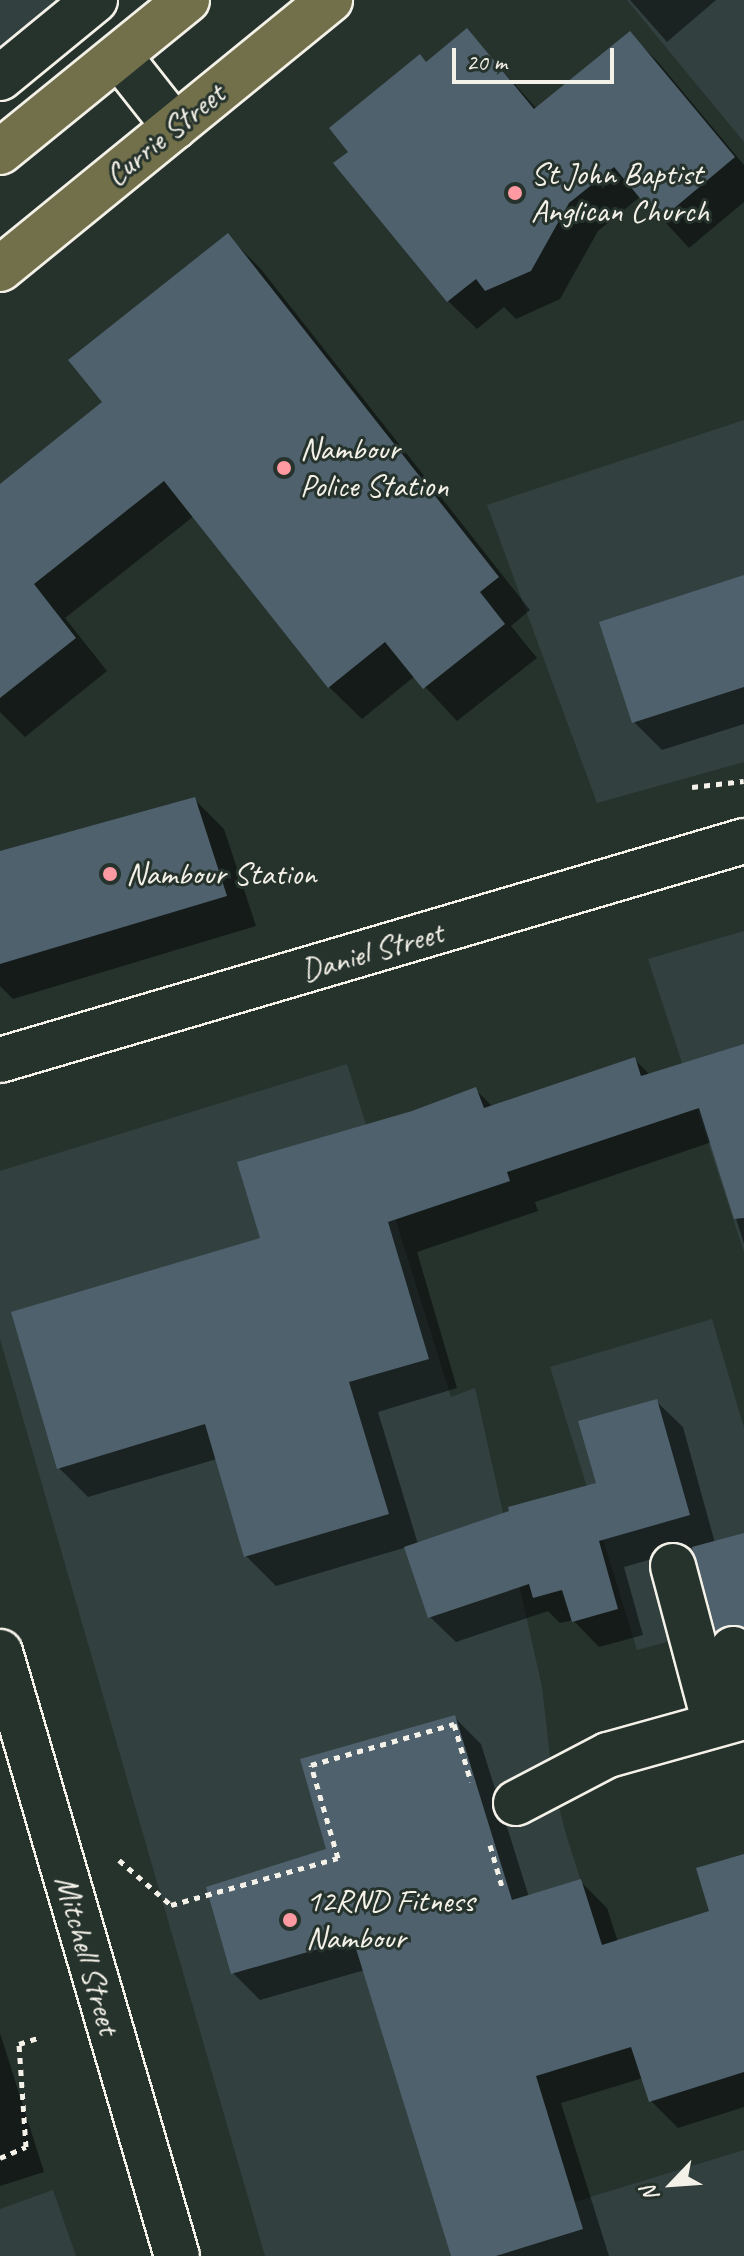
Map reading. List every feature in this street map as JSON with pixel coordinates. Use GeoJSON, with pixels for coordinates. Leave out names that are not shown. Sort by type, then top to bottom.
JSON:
{"type":"FeatureCollection","features":[{"type":"Feature","properties":{"kind":"main road"},"geometry":{"type":"LineString","coordinates":[[0,152],[187,0]]}},
{"type":"Feature","properties":{"kind":"main road","name":"Currie Street"},"geometry":{"type":"LineString","coordinates":[[0,269],[330,0]]}},
{"type":"Feature","properties":{"kind":"street"},"geometry":{"type":"LineString","coordinates":[[0,78],[95,0]]}},
{"type":"Feature","properties":{"kind":"street"},"geometry":{"type":"LineString","coordinates":[[119,56],[175,127]]}},
{"type":"Feature","properties":{"kind":"street","name":"Daniel Street"},"geometry":{"type":"LineString","coordinates":[[0,1060],[744,841]]}},
{"type":"Feature","properties":{"kind":"street"},"geometry":{"type":"LineString","coordinates":[[500,1816],[608,1755],[730,1720],[673,1566]]}},
{"type":"Feature","properties":{"kind":"street","name":"Mitchell Street"},"geometry":{"type":"LineString","coordinates":[[0,1652],[177,2256]]}},
{"type":"Feature","properties":{"kind":"path"},"geometry":{"type":"LineString","coordinates":[[692,787],[744,781]]}},
{"type":"Feature","properties":{"kind":"path"},"geometry":{"type":"LineString","coordinates":[[119,1860],[171,1905],[338,1858],[311,1765],[454,1724],[472,1785]]}},
{"type":"Feature","properties":{"kind":"path"},"geometry":{"type":"LineString","coordinates":[[500,1816],[503,1890]]}},
{"type":"Feature","properties":{"kind":"path"},"geometry":{"type":"LineString","coordinates":[[0,2158],[26,2147],[19,2044],[38,2038]]}},
{"type":"Feature","properties":{"kind":"shaded area"},"geometry":{"type":"Polygon","coordinates":[[[0,0],[58,0],[0,48],[0,0]]]}},
{"type":"Feature","properties":{"kind":"shaded area"},"geometry":{"type":"Polygon","coordinates":[[[627,0],[744,0],[744,142],[627,0]]]}},
{"type":"Feature","properties":{"kind":"shaded area"},"geometry":{"type":"Polygon","coordinates":[[[744,420],[744,762],[597,803],[487,505],[744,420]]]}},
{"type":"Feature","properties":{"kind":"shaded area"},"geometry":{"type":"Polygon","coordinates":[[[744,931],[744,1252],[648,959],[744,931]]]}},
{"type":"Feature","properties":{"kind":"shaded area"},"geometry":{"type":"Polygon","coordinates":[[[347,1064],[451,1397],[475,1388],[542,1687],[553,1783],[565,1831],[633,2046],[536,2076],[574,2202],[744,2150],[744,2256],[265,2256],[0,1339],[0,1171],[347,1064]]]}},
{"type":"Feature","properties":{"kind":"shaded area"},"geometry":{"type":"Polygon","coordinates":[[[712,1319],[744,1428],[744,1621],[637,1650],[550,1367],[712,1319]]]}},
{"type":"Feature","properties":{"kind":"shaded area"},"geometry":{"type":"Polygon","coordinates":[[[53,2190],[76,2256],[0,2256],[0,2209],[53,2190]]]}},
{"type":"Feature","properties":{"kind":"building"},"geometry":{"type":"Polygon","coordinates":[[[467,28],[534,109],[630,31],[735,157],[659,221],[614,167],[569,203],[531,271],[485,291],[476,279],[447,302],[333,163],[348,152],[329,128],[420,54],[426,62],[467,28]]]}},
{"type":"Feature","properties":{"kind":"building","name":"Nambour Police Station"},"geometry":{"type":"Polygon","coordinates":[[[228,233],[499,577],[480,592],[505,624],[423,689],[385,642],[328,688],[164,481],[34,584],[76,638],[0,698],[0,484],[102,402],[68,360],[228,233]]]}},
{"type":"Feature","properties":{"kind":"building"},"geometry":{"type":"Polygon","coordinates":[[[744,575],[744,687],[632,723],[599,622],[744,575]]]}},
{"type":"Feature","properties":{"kind":"building","name":"Nambour Station"},"geometry":{"type":"Polygon","coordinates":[[[195,797],[227,896],[0,964],[0,851],[195,797]]]}},
{"type":"Feature","properties":{"kind":"building"},"geometry":{"type":"Polygon","coordinates":[[[744,1044],[744,1218],[734,1219],[699,1108],[507,1172],[510,1181],[388,1222],[429,1359],[349,1382],[389,1514],[244,1557],[205,1424],[57,1469],[11,1312],[260,1238],[237,1162],[412,1111],[476,1087],[484,1108],[635,1057],[641,1076],[744,1044]]]}},
{"type":"Feature","properties":{"kind":"building"},"geometry":{"type":"Polygon","coordinates":[[[657,1399],[690,1515],[599,1541],[618,1609],[572,1622],[562,1590],[533,1598],[529,1584],[428,1618],[404,1547],[509,1511],[508,1507],[596,1483],[578,1421],[657,1399]]]}},
{"type":"Feature","properties":{"kind":"building"},"geometry":{"type":"Polygon","coordinates":[[[744,1533],[744,1627],[727,1625],[716,1631],[692,1547],[744,1533]]]}},
{"type":"Feature","properties":{"kind":"building"},"geometry":{"type":"Polygon","coordinates":[[[455,1715],[512,1900],[581,1879],[602,1945],[709,1911],[696,1868],[744,1854],[744,2072],[649,2102],[631,2047],[536,2076],[583,2229],[496,2256],[451,2256],[353,1939],[231,1974],[206,1887],[326,1849],[300,1759],[455,1715]]]}},
{"type":"Feature","properties":{"kind":"place","name":"St John Baptist Anglican Church"},"geometry":{"type":"Point","coordinates":[515,193]}},
{"type":"Feature","properties":{"kind":"place","name":"Nambour Police Station"},"geometry":{"type":"Point","coordinates":[284,468]}},
{"type":"Feature","properties":{"kind":"place","name":"Nambour Station"},"geometry":{"type":"Point","coordinates":[110,874]}},
{"type":"Feature","properties":{"kind":"place","name":"12RND Fitness Nambour"},"geometry":{"type":"Point","coordinates":[290,1920]}}]}
